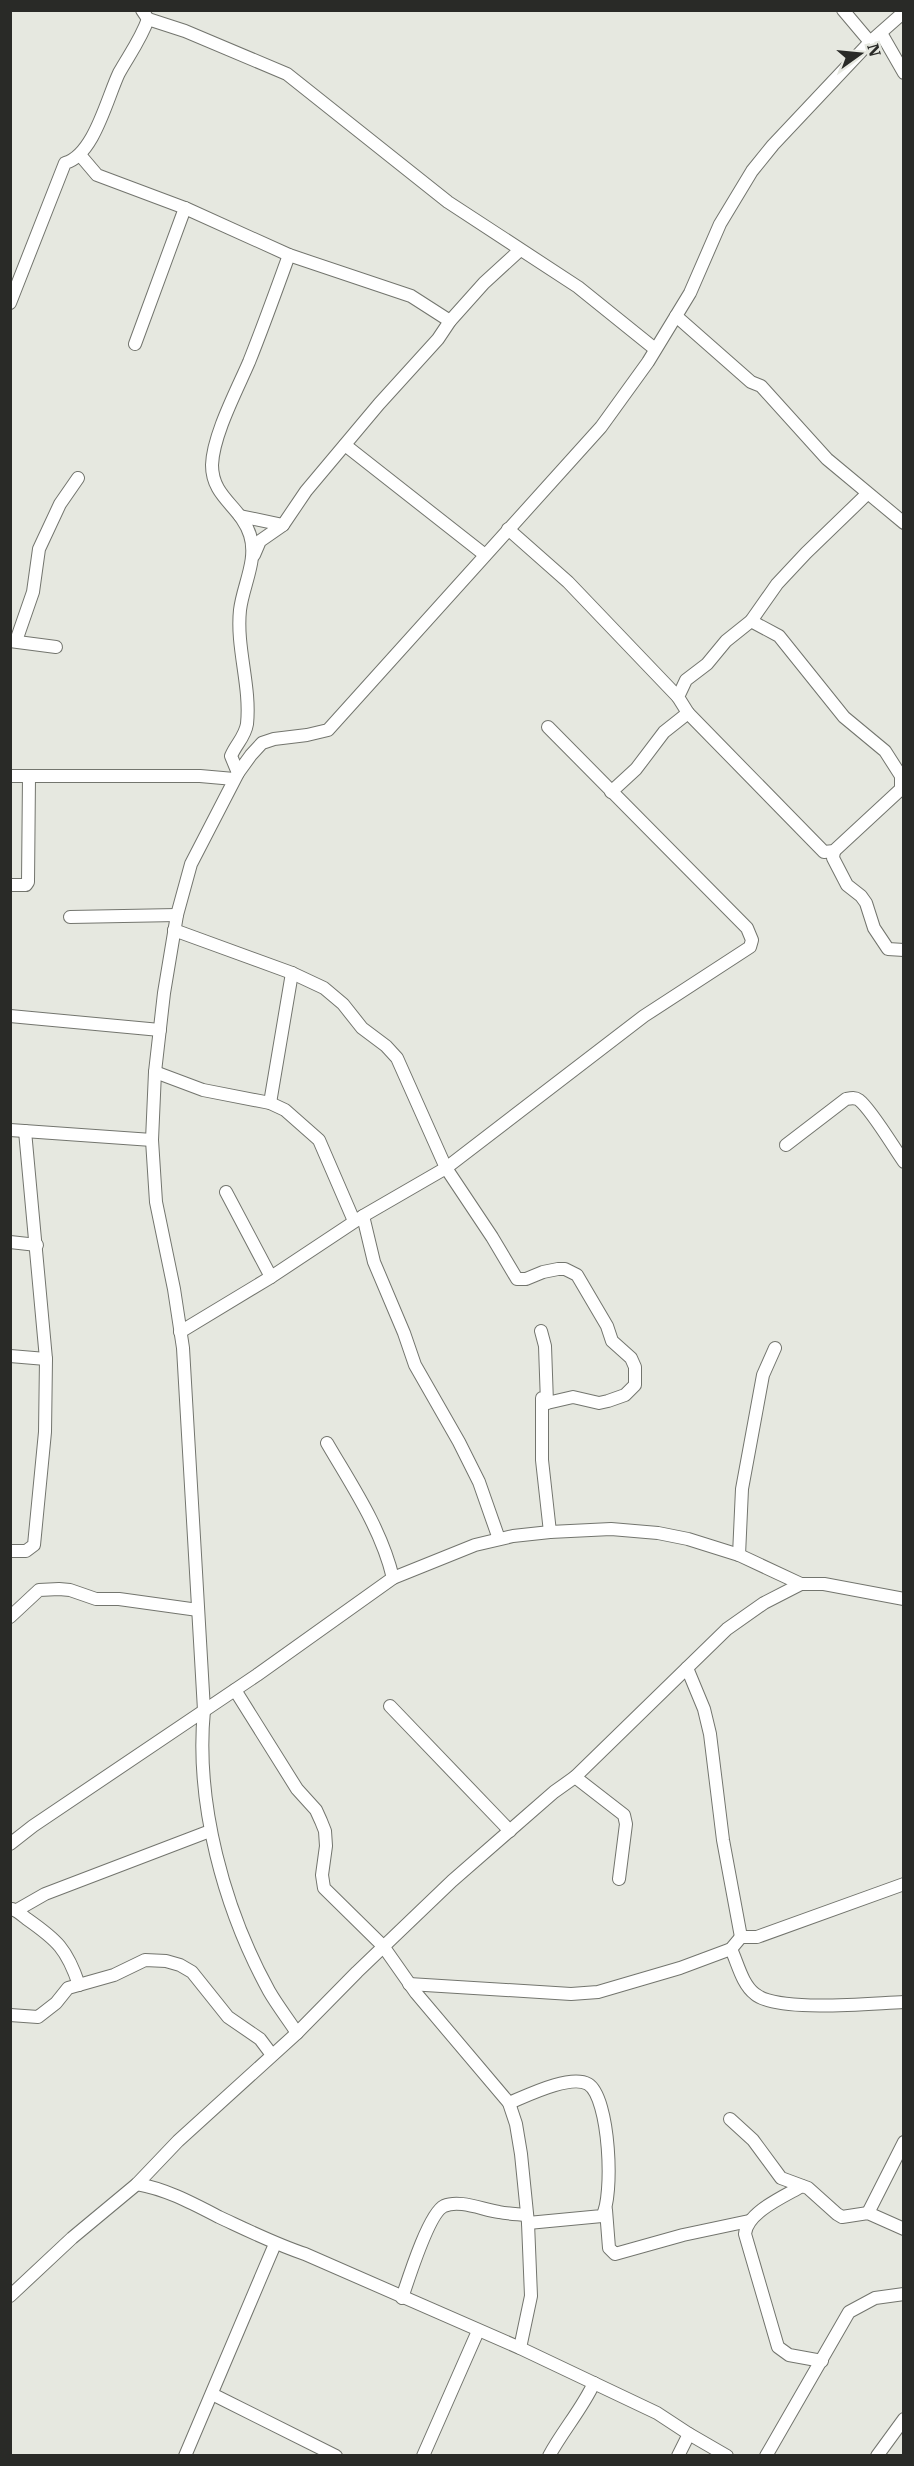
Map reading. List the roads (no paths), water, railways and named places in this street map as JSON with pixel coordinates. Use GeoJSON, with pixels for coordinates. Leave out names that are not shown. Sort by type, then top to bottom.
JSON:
{"type":"FeatureCollection","features":[{"type":"Feature","properties":{"kind":"street"},"geometry":{"type":"LineString","coordinates":[[843,10],[870,42]]}},
{"type":"Feature","properties":{"kind":"street"},"geometry":{"type":"LineString","coordinates":[[297,2033],[270,1993],[252,1957],[210,1831],[201,1752],[204,1710],[192,1479],[180,1332],[174,1289],[156,1202],[152,1140],[155,1072],[160,1030],[174,930],[190,864],[236,776],[262,743],[328,730],[601,427],[676,316],[702,269],[724,217],[752,171],[773,145],[870,42],[903,12]]}},
{"type":"Feature","properties":{"kind":"street"},"geometry":{"type":"LineString","coordinates":[[10,303],[65,163],[75,161],[98,124],[119,74],[140,41],[145,15],[287,74],[448,202],[578,287],[655,349]]}},
{"type":"Feature","properties":{"kind":"street"},"geometry":{"type":"LineString","coordinates":[[881,33],[903,73]]}},
{"type":"Feature","properties":{"kind":"street"},"geometry":{"type":"LineString","coordinates":[[80,155],[97,175],[185,208],[289,255],[411,296],[450,321]]}},
{"type":"Feature","properties":{"kind":"street"},"geometry":{"type":"LineString","coordinates":[[135,344],[185,208]]}},
{"type":"Feature","properties":{"kind":"street"},"geometry":{"type":"LineString","coordinates":[[236,776],[231,756],[245,731],[247,714],[240,649],[240,613],[243,589],[260,541],[283,525],[306,491],[438,339],[450,321],[484,283],[520,250]]}},
{"type":"Feature","properties":{"kind":"street"},"geometry":{"type":"LineString","coordinates":[[253,559],[250,534],[240,516],[217,490],[212,468],[214,448],[263,327],[289,255]]}},
{"type":"Feature","properties":{"kind":"street"},"geometry":{"type":"LineString","coordinates":[[676,316],[751,382],[761,386],[807,440],[903,524]]}},
{"type":"Feature","properties":{"kind":"street"},"geometry":{"type":"LineString","coordinates":[[345,445],[485,555]]}},
{"type":"Feature","properties":{"kind":"street"},"geometry":{"type":"LineString","coordinates":[[56,648],[13,641],[33,592],[39,549],[60,504],[78,478]]}},
{"type":"Feature","properties":{"kind":"street"},"geometry":{"type":"LineString","coordinates":[[678,697],[686,680],[707,664],[726,641],[751,621],[777,584],[867,494]]}},
{"type":"Feature","properties":{"kind":"street"},"geometry":{"type":"LineString","coordinates":[[240,516],[283,525]]}},
{"type":"Feature","properties":{"kind":"street"},"geometry":{"type":"LineString","coordinates":[[508,529],[568,582],[678,697],[688,713],[814,844],[824,852],[834,851]]}},
{"type":"Feature","properties":{"kind":"street"},"geometry":{"type":"LineString","coordinates":[[751,621],[779,636],[844,717],[885,751],[901,776],[901,789],[834,851],[832,858],[847,885],[866,903],[880,939],[888,948],[903,950]]}},
{"type":"Feature","properties":{"kind":"street"},"geometry":{"type":"LineString","coordinates":[[611,792],[636,769],[664,732],[688,713]]}},
{"type":"Feature","properties":{"kind":"street"},"geometry":{"type":"LineString","coordinates":[[180,1332],[271,1277],[358,1218],[446,1168],[644,1016],[750,947],[752,940],[747,928],[548,727]]}},
{"type":"Feature","properties":{"kind":"street"},"geometry":{"type":"LineString","coordinates":[[10,776],[236,776]]}},
{"type":"Feature","properties":{"kind":"street"},"geometry":{"type":"LineString","coordinates":[[10,885],[26,885],[28,882],[29,777]]}},
{"type":"Feature","properties":{"kind":"street"},"geometry":{"type":"LineString","coordinates":[[70,916],[177,915]]}},
{"type":"Feature","properties":{"kind":"street"},"geometry":{"type":"LineString","coordinates":[[174,930],[292,973],[335,995],[362,1028],[386,1046],[397,1058],[446,1168],[517,1279],[526,1279],[552,1270],[565,1269],[574,1272],[605,1321],[612,1341],[631,1358],[635,1367],[635,1385],[625,1395],[599,1402],[573,1397],[547,1403]]}},
{"type":"Feature","properties":{"kind":"street"},"geometry":{"type":"LineString","coordinates":[[270,1103],[292,973]]}},
{"type":"Feature","properties":{"kind":"street"},"geometry":{"type":"LineString","coordinates":[[10,1016],[160,1030]]}},
{"type":"Feature","properties":{"kind":"street"},"geometry":{"type":"LineString","coordinates":[[155,1072],[203,1090],[270,1103],[285,1110],[319,1140],[358,1218],[404,1333],[414,1365],[459,1442],[478,1482],[499,1539]]}},
{"type":"Feature","properties":{"kind":"street"},"geometry":{"type":"LineString","coordinates":[[786,1145],[846,1099],[852,1097],[858,1099],[866,1108],[903,1162]]}},
{"type":"Feature","properties":{"kind":"street"},"geometry":{"type":"LineString","coordinates":[[10,1130],[152,1140]]}},
{"type":"Feature","properties":{"kind":"street"},"geometry":{"type":"LineString","coordinates":[[10,1551],[26,1551],[34,1545],[45,1432],[46,1359],[25,1131]]}},
{"type":"Feature","properties":{"kind":"street"},"geometry":{"type":"LineString","coordinates":[[226,1192],[271,1277]]}},
{"type":"Feature","properties":{"kind":"street"},"geometry":{"type":"LineString","coordinates":[[10,1242],[37,1245]]}},
{"type":"Feature","properties":{"kind":"street"},"geometry":{"type":"LineString","coordinates":[[541,1330],[545,1346],[547,1403]]}},
{"type":"Feature","properties":{"kind":"street"},"geometry":{"type":"LineString","coordinates":[[739,1555],[742,1489],[763,1375],[775,1348]]}},
{"type":"Feature","properties":{"kind":"street"},"geometry":{"type":"LineString","coordinates":[[10,1356],[46,1359]]}},
{"type":"Feature","properties":{"kind":"street"},"geometry":{"type":"LineString","coordinates":[[547,1403],[542,1398],[542,1460],[550,1532]]}},
{"type":"Feature","properties":{"kind":"street"},"geometry":{"type":"LineString","coordinates":[[327,1443],[374,1526],[388,1557],[393,1578]]}},
{"type":"Feature","properties":{"kind":"street"},"geometry":{"type":"LineString","coordinates":[[10,1844],[62,1805],[235,1690],[393,1578],[451,1553],[499,1539],[550,1532],[611,1529],[658,1533],[688,1539],[739,1555],[801,1584],[824,1584],[903,1599]]}},
{"type":"Feature","properties":{"kind":"street"},"geometry":{"type":"LineString","coordinates":[[10,2296],[72,2238],[137,2184],[178,2141],[297,2033],[383,1946],[554,1792],[575,1777],[727,1629],[764,1603],[801,1584]]}},
{"type":"Feature","properties":{"kind":"street"},"geometry":{"type":"LineString","coordinates":[[10,1617],[39,1590],[58,1589],[70,1590],[96,1599],[119,1599],[198,1610]]}},
{"type":"Feature","properties":{"kind":"street"},"geometry":{"type":"LineString","coordinates":[[687,1668],[704,1709],[711,1734],[723,1840],[741,1937]]}},
{"type":"Feature","properties":{"kind":"street"},"geometry":{"type":"LineString","coordinates":[[235,1690],[297,1789],[313,1805],[321,1821],[325,1831],[326,1846],[322,1875],[324,1888],[383,1946],[409,1984],[509,2103],[522,2154],[528,2219],[531,2296],[520,2348]]}},
{"type":"Feature","properties":{"kind":"street"},"geometry":{"type":"LineString","coordinates":[[390,1706],[510,1831]]}},
{"type":"Feature","properties":{"kind":"street"},"geometry":{"type":"LineString","coordinates":[[575,1777],[624,1815],[626,1824],[619,1879]]}},
{"type":"Feature","properties":{"kind":"street"},"geometry":{"type":"LineString","coordinates":[[14,1909],[63,1887],[210,1831]]}},
{"type":"Feature","properties":{"kind":"street"},"geometry":{"type":"LineString","coordinates":[[741,1937],[757,1937],[903,1884]]}},
{"type":"Feature","properties":{"kind":"street"},"geometry":{"type":"LineString","coordinates":[[14,1909],[47,1932],[60,1945],[74,1970],[79,1985]]}},
{"type":"Feature","properties":{"kind":"street"},"geometry":{"type":"LineString","coordinates":[[409,1984],[571,1994],[598,1992],[680,1968],[731,1949],[741,1937]]}},
{"type":"Feature","properties":{"kind":"street"},"geometry":{"type":"LineString","coordinates":[[731,1949],[749,1987],[764,1999],[808,2005],[903,2002]]}},
{"type":"Feature","properties":{"kind":"street"},"geometry":{"type":"LineString","coordinates":[[10,2015],[38,2017],[56,2003],[68,1988],[114,1975],[145,1960],[180,1965],[200,1980],[211,1997],[235,2024],[260,2039],[272,2055]]}},
{"type":"Feature","properties":{"kind":"street"},"geometry":{"type":"LineString","coordinates":[[509,2103],[545,2089],[570,2083],[588,2084],[597,2093],[607,2126],[606,2210],[609,2248],[615,2254],[683,2235],[749,2221],[775,2201],[802,2186]]}},
{"type":"Feature","properties":{"kind":"street"},"geometry":{"type":"LineString","coordinates":[[730,2119],[753,2140],[781,2178],[802,2186],[842,2217],[868,2213],[903,2229]]}},
{"type":"Feature","properties":{"kind":"street"},"geometry":{"type":"LineString","coordinates":[[868,2213],[903,2142]]}},
{"type":"Feature","properties":{"kind":"street"},"geometry":{"type":"LineString","coordinates":[[137,2184],[155,2187],[275,2244],[304,2254],[520,2348],[657,2413],[727,2456]]}},
{"type":"Feature","properties":{"kind":"street"},"geometry":{"type":"LineString","coordinates":[[402,2298],[428,2228],[436,2213],[445,2206],[461,2205],[528,2219],[597,2217],[602,2216],[606,2210]]}},
{"type":"Feature","properties":{"kind":"street"},"geometry":{"type":"LineString","coordinates":[[749,2221],[746,2234],[778,2347],[789,2355],[822,2361]]}},
{"type":"Feature","properties":{"kind":"street"},"geometry":{"type":"LineString","coordinates":[[185,2456],[275,2244]]}},
{"type":"Feature","properties":{"kind":"street"},"geometry":{"type":"LineString","coordinates":[[766,2456],[849,2312],[875,2298],[903,2294]]}},
{"type":"Feature","properties":{"kind":"street"},"geometry":{"type":"LineString","coordinates":[[423,2456],[478,2331]]}},
{"type":"Feature","properties":{"kind":"street"},"geometry":{"type":"LineString","coordinates":[[549,2456],[560,2434],[586,2402],[594,2383]]}},
{"type":"Feature","properties":{"kind":"street"},"geometry":{"type":"LineString","coordinates":[[212,2394],[336,2456]]}},
{"type":"Feature","properties":{"kind":"street"},"geometry":{"type":"LineString","coordinates":[[877,2456],[903,2419]]}},
{"type":"Feature","properties":{"kind":"street"},"geometry":{"type":"LineString","coordinates":[[678,2456],[689,2434]]}}]}
